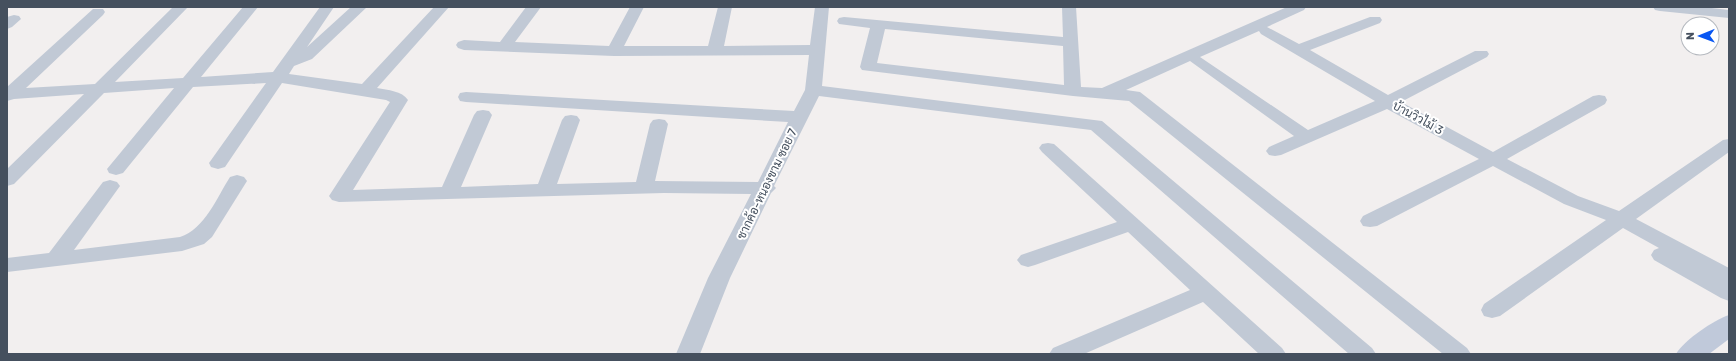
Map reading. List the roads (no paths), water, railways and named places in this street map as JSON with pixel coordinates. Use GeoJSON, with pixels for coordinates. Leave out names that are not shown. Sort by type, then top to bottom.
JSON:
{"type":"FeatureCollection","features":[{"type":"Feature","properties":{"kind":"street"},"geometry":{"type":"LineString","coordinates":[[7,180],[181,7]]}},
{"type":"Feature","properties":{"kind":"street"},"geometry":{"type":"LineString","coordinates":[[56,259],[113,177],[252,7]]}},
{"type":"Feature","properties":{"kind":"street"},"geometry":{"type":"LineString","coordinates":[[218,163],[327,7]]}},
{"type":"Feature","properties":{"kind":"street"},"geometry":{"type":"LineString","coordinates":[[288,62],[306,56],[360,7]]}},
{"type":"Feature","properties":{"kind":"street"},"geometry":{"type":"LineString","coordinates":[[366,90],[442,7]]}},
{"type":"Feature","properties":{"kind":"street"},"geometry":{"type":"LineString","coordinates":[[504,47],[534,7]]}},
{"type":"Feature","properties":{"kind":"street"},"geometry":{"type":"LineString","coordinates":[[614,51],[637,7]]}},
{"type":"Feature","properties":{"kind":"street"},"geometry":{"type":"LineString","coordinates":[[715,51],[724,7]]}},
{"type":"Feature","properties":{"kind":"street","name":"ชากค้อ-หนองขาม ซอย 7"},"geometry":{"type":"LineString","coordinates":[[688,354],[719,278],[768,183],[813,90],[822,7]]}},
{"type":"Feature","properties":{"kind":"street"},"geometry":{"type":"LineString","coordinates":[[1069,7],[1073,91]]}},
{"type":"Feature","properties":{"kind":"street"},"geometry":{"type":"LineString","coordinates":[[1106,93],[1299,7]]}},
{"type":"Feature","properties":{"kind":"street"},"geometry":{"type":"LineString","coordinates":[[1660,7],[1729,14]]}},
{"type":"Feature","properties":{"kind":"street"},"geometry":{"type":"LineString","coordinates":[[8,95],[98,12]]}},
{"type":"Feature","properties":{"kind":"street"},"geometry":{"type":"LineString","coordinates":[[844,20],[1070,42]]}},
{"type":"Feature","properties":{"kind":"street"},"geometry":{"type":"LineString","coordinates":[[1297,50],[1375,20]]}},
{"type":"Feature","properties":{"kind":"street"},"geometry":{"type":"LineString","coordinates":[[879,24],[868,67],[1073,91],[1134,96],[1459,354]]}},
{"type":"Feature","properties":{"kind":"street","name":"บ้านวิวไม้ 3"},"geometry":{"type":"LineString","coordinates":[[1266,31],[1388,102],[1616,224],[1729,292]]}},
{"type":"Feature","properties":{"kind":"street"},"geometry":{"type":"LineString","coordinates":[[464,45],[614,51],[818,50]]}},
{"type":"Feature","properties":{"kind":"street"},"geometry":{"type":"LineString","coordinates":[[1275,151],[1388,102],[1481,54]]}},
{"type":"Feature","properties":{"kind":"street"},"geometry":{"type":"LineString","coordinates":[[1198,61],[1306,137]]}},
{"type":"Feature","properties":{"kind":"street"},"geometry":{"type":"LineString","coordinates":[[8,95],[278,77],[366,90],[392,96],[400,100],[339,196],[545,191],[768,183]]}},
{"type":"Feature","properties":{"kind":"street"},"geometry":{"type":"LineString","coordinates":[[813,90],[1096,124],[1364,354]]}},
{"type":"Feature","properties":{"kind":"street"},"geometry":{"type":"LineString","coordinates":[[466,97],[800,116]]}},
{"type":"Feature","properties":{"kind":"street"},"geometry":{"type":"LineString","coordinates":[[1370,221],[1493,159],[1599,100]]}},
{"type":"Feature","properties":{"kind":"street"},"geometry":{"type":"LineString","coordinates":[[449,193],[483,115]]}},
{"type":"Feature","properties":{"kind":"street"},"geometry":{"type":"LineString","coordinates":[[545,191],[571,120]]}},
{"type":"Feature","properties":{"kind":"street"},"geometry":{"type":"LineString","coordinates":[[644,188],[660,124]]}},
{"type":"Feature","properties":{"kind":"street"},"geometry":{"type":"LineString","coordinates":[[1492,310],[1729,144]]}},
{"type":"Feature","properties":{"kind":"street"},"geometry":{"type":"LineString","coordinates":[[1048,148],[1274,354]]}},
{"type":"Feature","properties":{"kind":"street"},"geometry":{"type":"LineString","coordinates":[[7,265],[182,244],[197,239],[205,232],[237,181]]}},
{"type":"Feature","properties":{"kind":"street"},"geometry":{"type":"LineString","coordinates":[[1028,260],[1130,224]]}},
{"type":"Feature","properties":{"kind":"street","name":"บ้านวิวไม้ 3"},"geometry":{"type":"LineString","coordinates":[[1616,224],[1729,277]]}},
{"type":"Feature","properties":{"kind":"street"},"geometry":{"type":"LineString","coordinates":[[1061,354],[1205,292]]}},
{"type":"Feature","properties":{"kind":"street"},"geometry":{"type":"LineString","coordinates":[[1690,354],[1728,326]]}}]}
